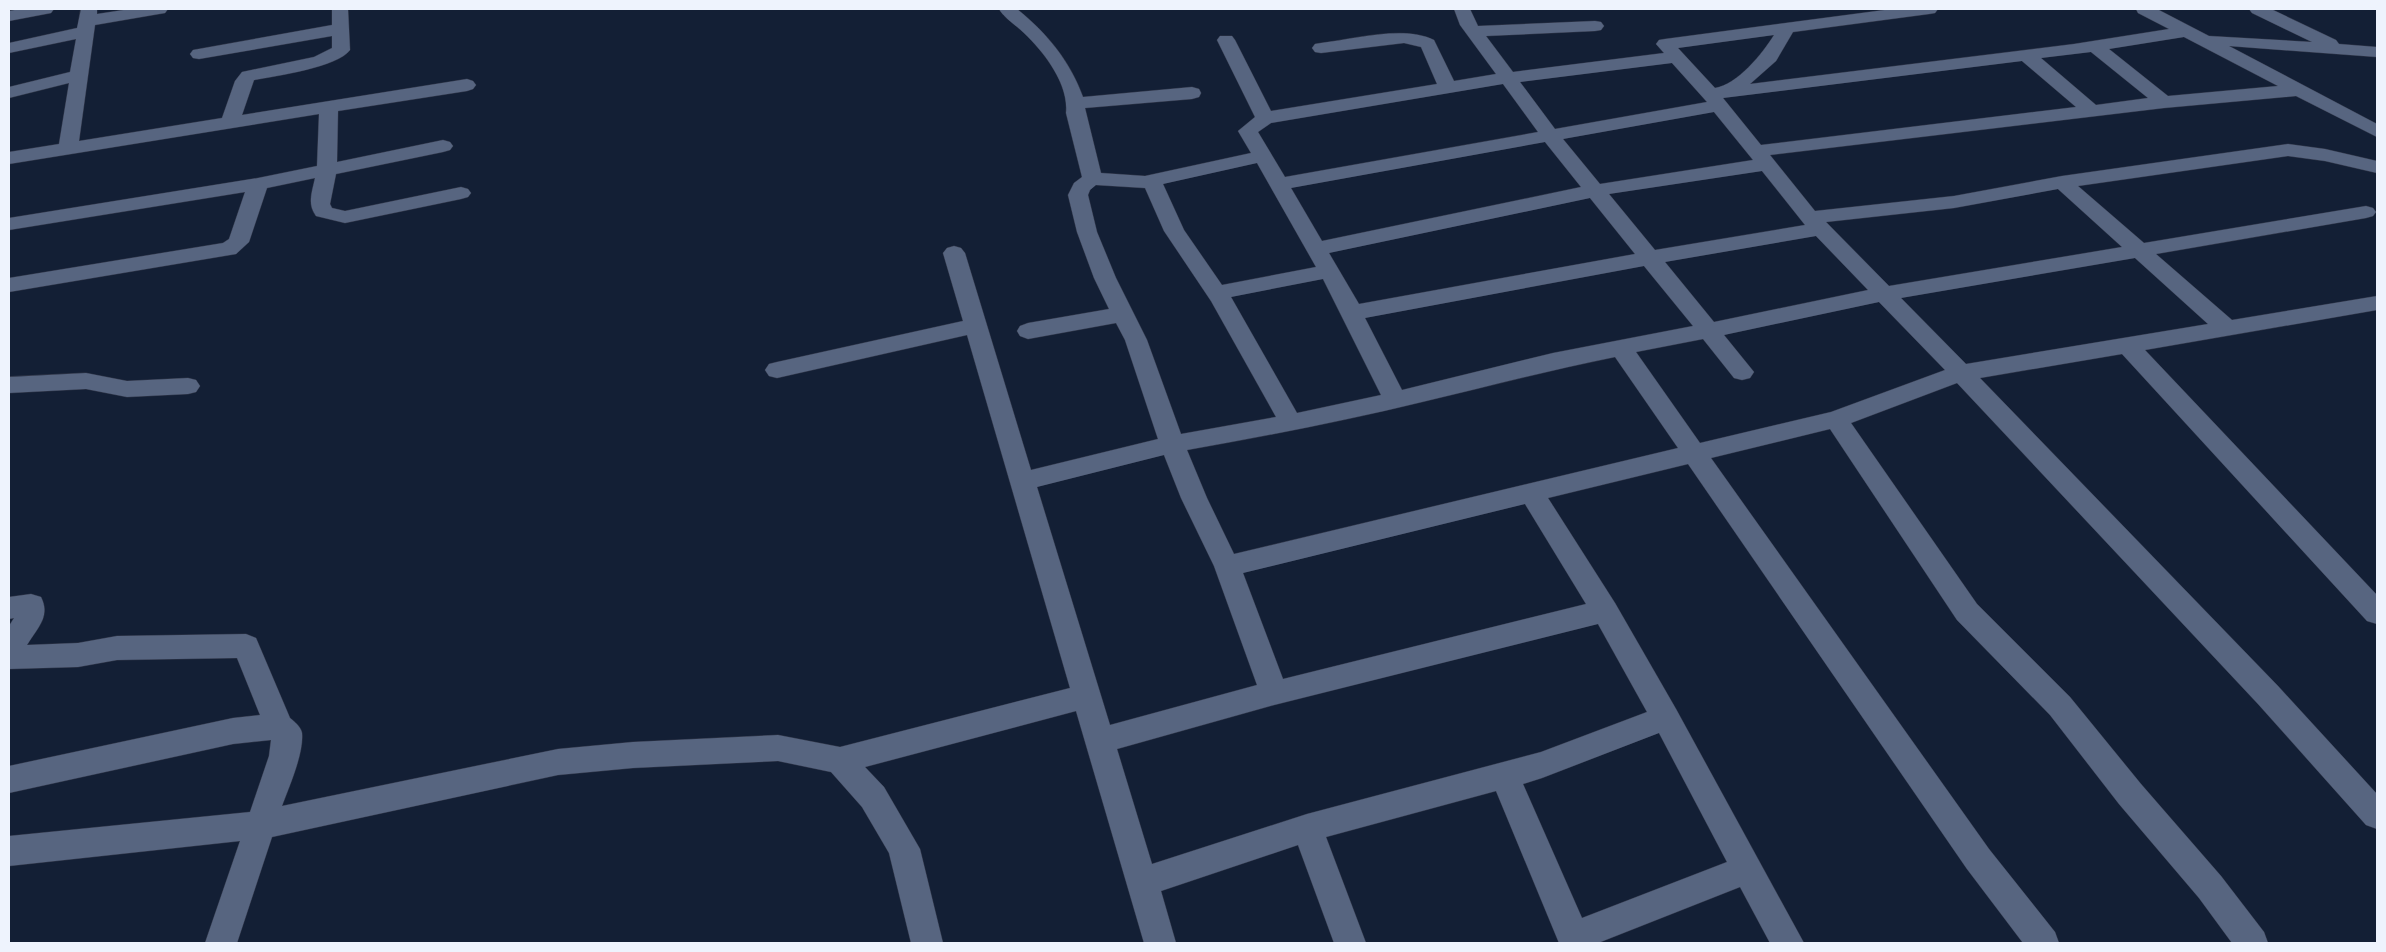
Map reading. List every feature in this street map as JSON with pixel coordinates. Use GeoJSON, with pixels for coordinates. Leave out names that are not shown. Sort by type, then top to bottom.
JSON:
{"type":"FeatureCollection","features":[{"type":"Feature","properties":{"kind":"street"},"geometry":{"type":"LineString","coordinates":[[9,16],[45,9]]}},
{"type":"Feature","properties":{"kind":"street"},"geometry":{"type":"LineString","coordinates":[[9,48],[87,21],[159,9]]}},
{"type":"Feature","properties":{"kind":"street"},"geometry":{"type":"LineString","coordinates":[[230,122],[244,81],[248,76],[329,58],[342,50],[340,9]]}},
{"type":"Feature","properties":{"kind":"street"},"geometry":{"type":"LineString","coordinates":[[1007,9],[1036,32],[1069,80],[1076,103],[1075,113],[1092,179]]}},
{"type":"Feature","properties":{"kind":"street"},"geometry":{"type":"LineString","coordinates":[[1462,9],[1473,31],[1549,134],[1597,190],[1742,372]]}},
{"type":"Feature","properties":{"kind":"street"},"geometry":{"type":"LineString","coordinates":[[1929,9],[1665,44],[1719,97],[1761,157],[1815,223],[2268,695],[2377,815]]}},
{"type":"Feature","properties":{"kind":"street"},"geometry":{"type":"LineString","coordinates":[[2144,9],[2377,132]]}},
{"type":"Feature","properties":{"kind":"street"},"geometry":{"type":"LineString","coordinates":[[2258,9],[2343,50]]}},
{"type":"Feature","properties":{"kind":"street"},"geometry":{"type":"LineString","coordinates":[[68,148],[87,21]]}},
{"type":"Feature","properties":{"kind":"street"},"geometry":{"type":"LineString","coordinates":[[1473,31],[1595,26]]}},
{"type":"Feature","properties":{"kind":"street"},"geometry":{"type":"LineString","coordinates":[[1719,97],[1770,57],[1787,27]]}},
{"type":"Feature","properties":{"kind":"street"},"geometry":{"type":"LineString","coordinates":[[199,54],[341,29]]}},
{"type":"Feature","properties":{"kind":"street"},"geometry":{"type":"LineString","coordinates":[[1279,184],[1549,134],[1719,97],[2095,46],[2196,35],[2377,52]]}},
{"type":"Feature","properties":{"kind":"street"},"geometry":{"type":"LineString","coordinates":[[1321,48],[1404,38],[1418,39],[1428,44],[1448,88]]}},
{"type":"Feature","properties":{"kind":"street"},"geometry":{"type":"LineString","coordinates":[[1226,40],[1266,118]]}},
{"type":"Feature","properties":{"kind":"street"},"geometry":{"type":"LineString","coordinates":[[2095,46],[2164,102]]}},
{"type":"Feature","properties":{"kind":"street"},"geometry":{"type":"LineString","coordinates":[[2026,55],[2091,110]]}},
{"type":"Feature","properties":{"kind":"street"},"geometry":{"type":"LineString","coordinates":[[1395,400],[1329,270],[1248,131],[1266,118],[1508,78],[1677,57]]}},
{"type":"Feature","properties":{"kind":"street"},"geometry":{"type":"LineString","coordinates":[[9,92],[78,76]]}},
{"type":"Feature","properties":{"kind":"street"},"geometry":{"type":"LineString","coordinates":[[10,159],[68,148],[466,85]]}},
{"type":"Feature","properties":{"kind":"street"},"geometry":{"type":"LineString","coordinates":[[1316,249],[1761,157],[2091,110],[2300,90]]}},
{"type":"Feature","properties":{"kind":"street"},"geometry":{"type":"LineString","coordinates":[[1076,103],[1192,93]]}},
{"type":"Feature","properties":{"kind":"street"},"geometry":{"type":"LineString","coordinates":[[329,107],[327,170],[320,204],[323,212],[332,216],[361,214],[461,193]]}},
{"type":"Feature","properties":{"kind":"street"},"geometry":{"type":"LineString","coordinates":[[9,224],[258,184],[443,146]]}},
{"type":"Feature","properties":{"kind":"street"},"geometry":{"type":"LineString","coordinates":[[1352,313],[1650,258],[1815,223],[1954,202],[2062,182],[2288,150],[2325,155],[2377,168]]}},
{"type":"Feature","properties":{"kind":"street"},"geometry":{"type":"LineString","coordinates":[[1263,156],[1145,182],[1092,179],[1081,187],[1078,195],[1086,232],[1105,278],[1136,340],[1172,444],[1194,498],[1227,566],[1274,693]]}},
{"type":"Feature","properties":{"kind":"street"},"geometry":{"type":"LineString","coordinates":[[1152,180],[1174,231],[1216,293],[1291,422]]}},
{"type":"Feature","properties":{"kind":"street"},"geometry":{"type":"LineString","coordinates":[[2062,182],[2227,328]]}},
{"type":"Feature","properties":{"kind":"street"},"geometry":{"type":"LineString","coordinates":[[9,285],[229,249],[238,242],[258,184]]}},
{"type":"Feature","properties":{"kind":"street"},"geometry":{"type":"LineString","coordinates":[[1021,482],[1172,444],[1291,422],[1395,400],[1553,361],[1708,329],[1823,308],[1882,294],[2140,252],[2366,212]]}},
{"type":"Feature","properties":{"kind":"street"},"geometry":{"type":"LineString","coordinates":[[954,253],[974,326],[1160,943]]}},
{"type":"Feature","properties":{"kind":"street"},"geometry":{"type":"LineString","coordinates":[[1216,293],[1329,270]]}},
{"type":"Feature","properties":{"kind":"street"},"geometry":{"type":"LineString","coordinates":[[1227,566],[1836,419],[1961,373],[2377,302]]}},
{"type":"Feature","properties":{"kind":"street"},"geometry":{"type":"LineString","coordinates":[[1028,331],[1123,314]]}},
{"type":"Feature","properties":{"kind":"street"},"geometry":{"type":"LineString","coordinates":[[777,370],[974,326]]}},
{"type":"Feature","properties":{"kind":"street"},"geometry":{"type":"LineString","coordinates":[[2127,345],[2377,613]]}},
{"type":"Feature","properties":{"kind":"street"},"geometry":{"type":"LineString","coordinates":[[1620,347],[1978,858],[2043,943]]}},
{"type":"Feature","properties":{"kind":"street"},"geometry":{"type":"LineString","coordinates":[[9,385],[86,381],[127,388],[188,386]]}},
{"type":"Feature","properties":{"kind":"street"},"geometry":{"type":"LineString","coordinates":[[1836,419],[1967,612],[2060,706],[2130,794],[2210,886],[2252,943]]}},
{"type":"Feature","properties":{"kind":"street"},"geometry":{"type":"LineString","coordinates":[[1531,492],[1605,611],[1666,718],[1746,870],[1788,943]]}},
{"type":"Feature","properties":{"kind":"street"},"geometry":{"type":"LineString","coordinates":[[9,608],[31,605],[32,613],[9,649]]}},
{"type":"Feature","properties":{"kind":"street"},"geometry":{"type":"LineString","coordinates":[[1099,741],[1274,693],[1605,611]]}},
{"type":"Feature","properties":{"kind":"street"},"geometry":{"type":"LineString","coordinates":[[9,656],[78,655],[117,648],[246,646],[279,726],[287,733],[284,756],[221,943]]}},
{"type":"Feature","properties":{"kind":"street"},"geometry":{"type":"LineString","coordinates":[[9,852],[260,825],[558,762],[633,755],[778,748],[840,760],[1086,696]]}},
{"type":"Feature","properties":{"kind":"street"},"geometry":{"type":"LineString","coordinates":[[1142,882],[1307,828],[1542,765],[1666,718]]}},
{"type":"Feature","properties":{"kind":"street"},"geometry":{"type":"LineString","coordinates":[[9,780],[233,731],[279,726]]}},
{"type":"Feature","properties":{"kind":"street"},"geometry":{"type":"LineString","coordinates":[[840,760],[873,797],[904,850],[927,943]]}},
{"type":"Feature","properties":{"kind":"street"},"geometry":{"type":"LineString","coordinates":[[1504,775],[1575,940],[1746,870]]}},
{"type":"Feature","properties":{"kind":"street"},"geometry":{"type":"LineString","coordinates":[[1307,828],[1350,943]]}}]}
